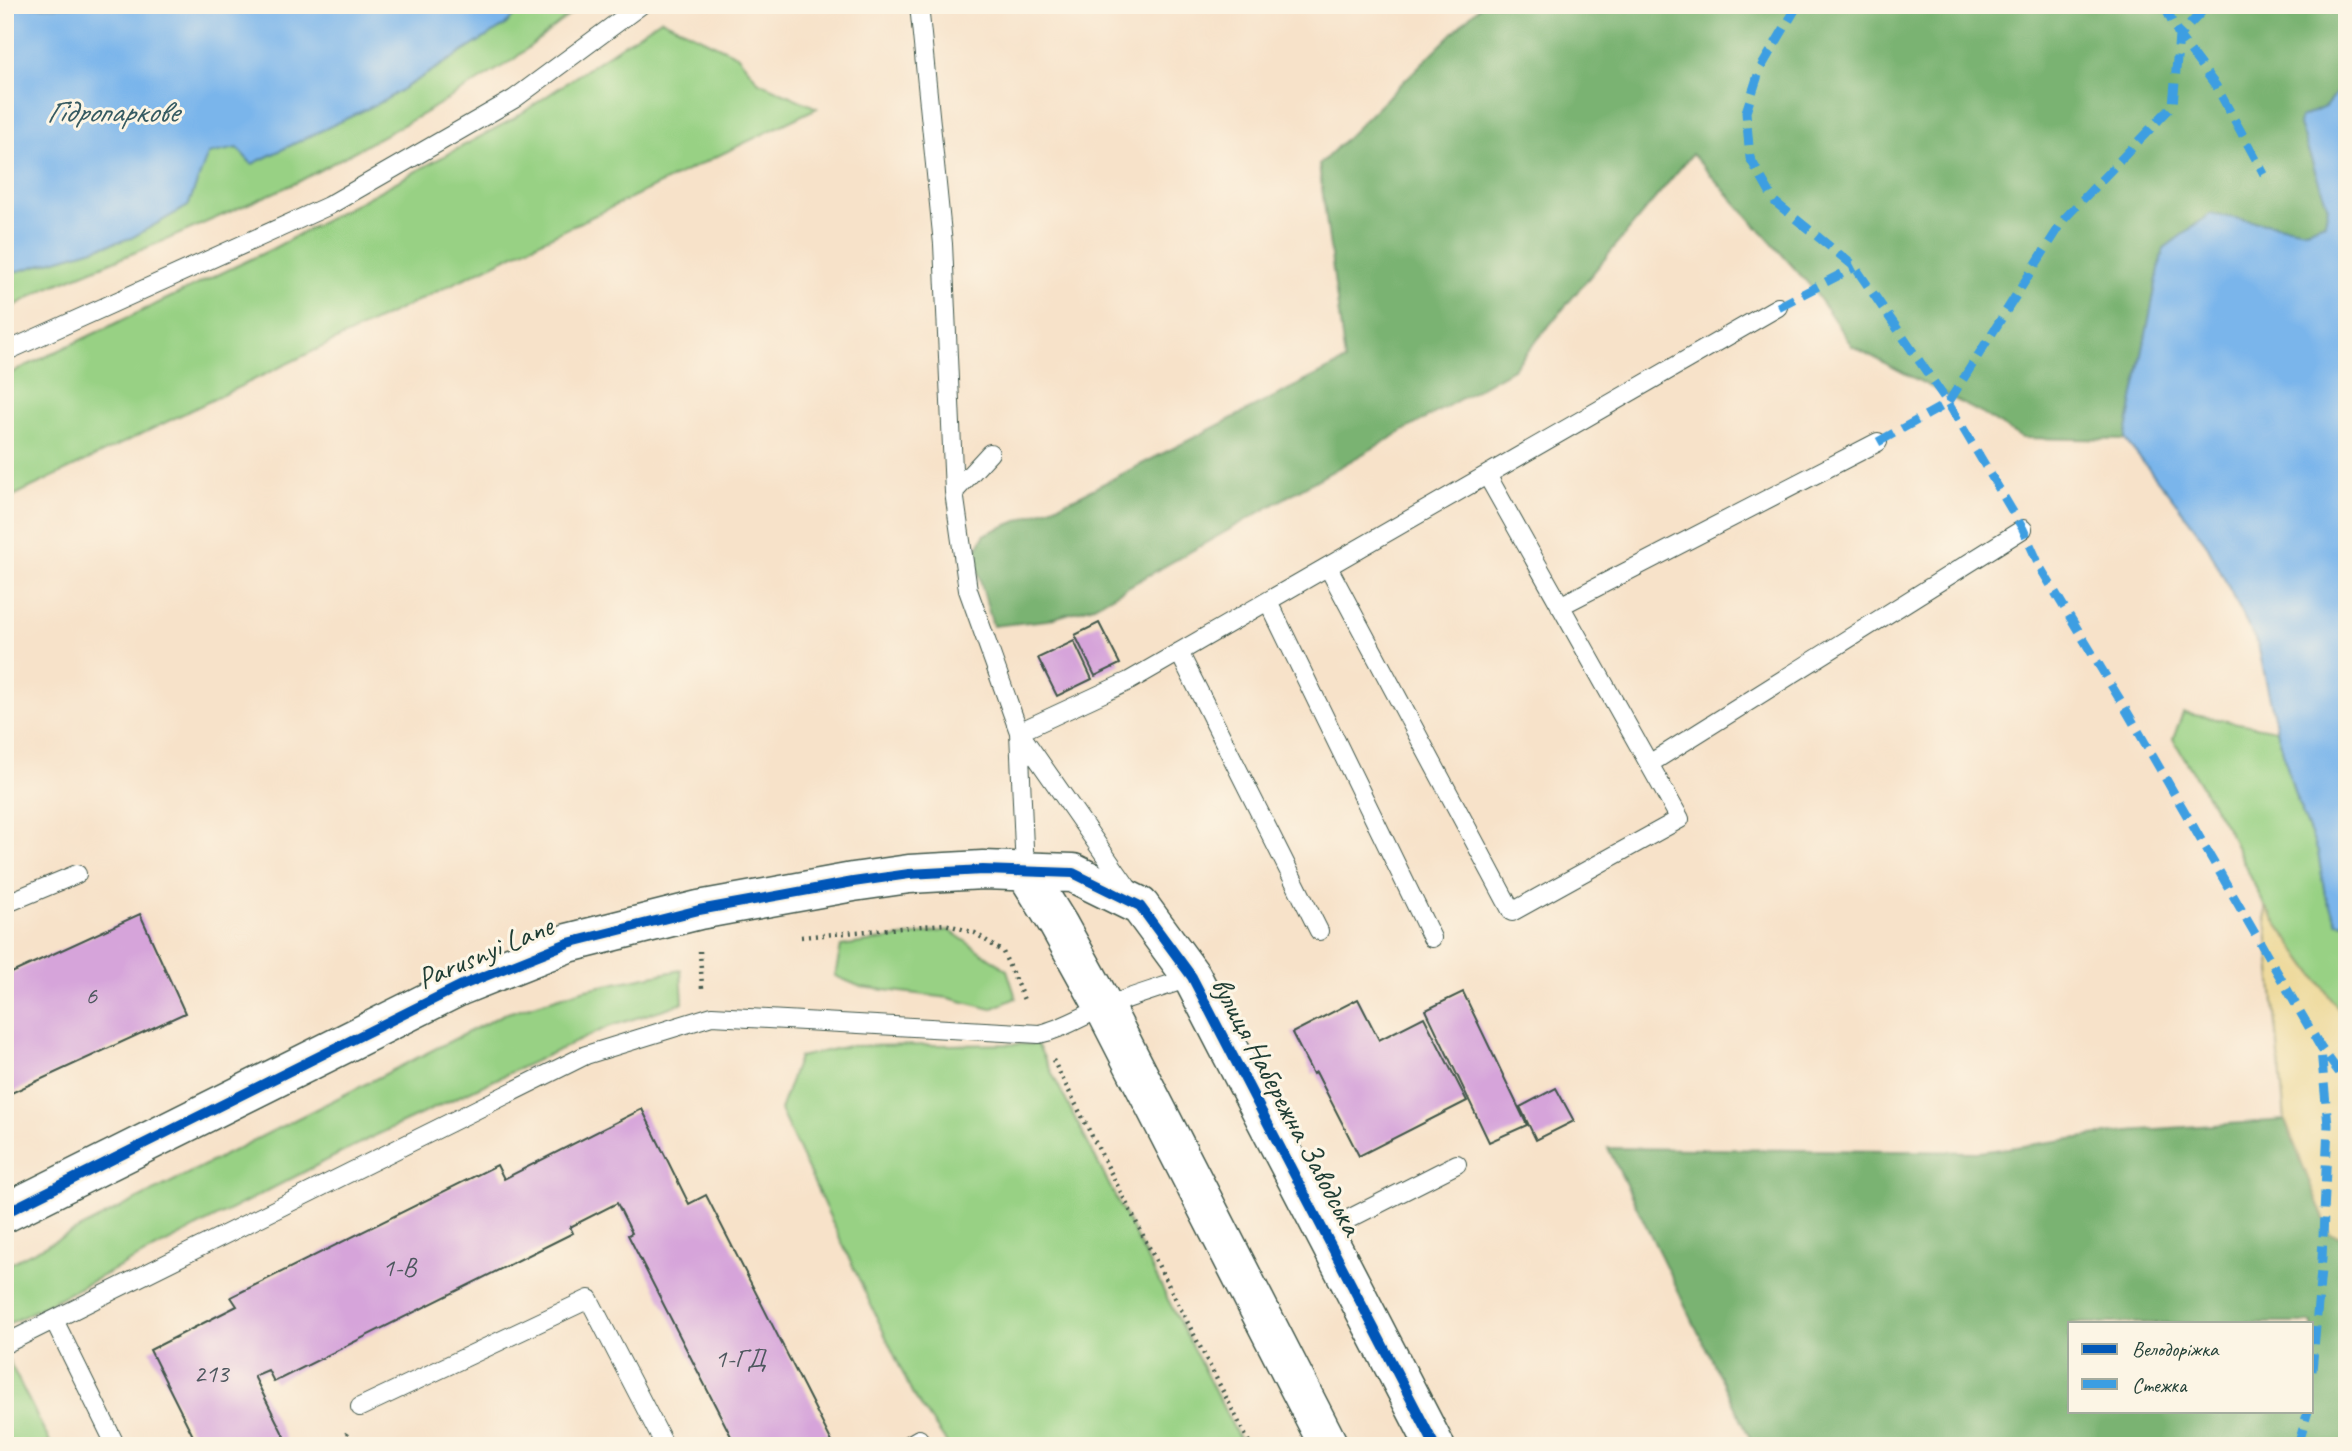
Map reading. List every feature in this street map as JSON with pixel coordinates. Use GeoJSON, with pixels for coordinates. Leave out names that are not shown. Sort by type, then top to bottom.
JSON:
{"type":"FeatureCollection","features":[{"type":"Feature","properties":{"kind":"street","name":"Parusnyi Lane"},"geometry":{"type":"LineString","coordinates":[[5,1213],[460,986],[568,943],[699,910],[853,882],[952,871],[1025,871]]}},
{"type":"Feature","properties":{"kind":"street","name":"вулиця Набережна Заводська"},"geometry":{"type":"LineString","coordinates":[[1025,871],[1073,873],[1140,905],[1192,976],[1434,1446]]}},
{"type":"Feature","properties":{"kind":"street"},"geometry":{"type":"LineString","coordinates":[[1025,871],[1104,1007],[1329,1446]]}},
{"type":"Feature","properties":{"kind":"lane"},"geometry":{"type":"LineString","coordinates":[[5,352],[328,206],[514,99],[641,5]]}},
{"type":"Feature","properties":{"kind":"lane"},"geometry":{"type":"LineString","coordinates":[[919,5],[943,244],[954,492],[968,590],[1019,732],[1140,905]]}},
{"type":"Feature","properties":{"kind":"lane"},"geometry":{"type":"LineString","coordinates":[[1019,732],[1129,681],[1778,307]]}},
{"type":"Feature","properties":{"kind":"lane"},"geometry":{"type":"LineString","coordinates":[[1560,606],[1878,442]]}},
{"type":"Feature","properties":{"kind":"lane"},"geometry":{"type":"LineString","coordinates":[[954,492],[990,453]]}},
{"type":"Feature","properties":{"kind":"lane"},"geometry":{"type":"LineString","coordinates":[[1328,566],[1512,912],[1680,819],[1487,475]]}},
{"type":"Feature","properties":{"kind":"lane"},"geometry":{"type":"LineString","coordinates":[[1649,764],[2023,529]]}},
{"type":"Feature","properties":{"kind":"lane"},"geometry":{"type":"LineString","coordinates":[[1268,601],[1433,938]]}},
{"type":"Feature","properties":{"kind":"lane"},"geometry":{"type":"LineString","coordinates":[[1179,652],[1319,931]]}},
{"type":"Feature","properties":{"kind":"lane"},"geometry":{"type":"LineString","coordinates":[[1019,732],[1025,871]]}},
{"type":"Feature","properties":{"kind":"lane"},"geometry":{"type":"LineString","coordinates":[[5,904],[76,874]]}},
{"type":"Feature","properties":{"kind":"lane"},"geometry":{"type":"LineString","coordinates":[[5,1345],[586,1055],[712,1016],[1039,1034],[1059,1030],[1104,1007],[1192,976]]}},
{"type":"Feature","properties":{"kind":"lane"},"geometry":{"type":"LineString","coordinates":[[1325,1231],[1457,1164]]}},
{"type":"Feature","properties":{"kind":"lane"},"geometry":{"type":"LineString","coordinates":[[360,1407],[589,1299],[665,1446]]}},
{"type":"Feature","properties":{"kind":"lane"},"geometry":{"type":"LineString","coordinates":[[54,1320],[116,1446]]}},
{"type":"Feature","properties":{"kind":"path"},"geometry":{"type":"LineString","coordinates":[[791,939],[945,924],[975,933],[1003,952],[1039,1034],[1251,1446]]}},
{"type":"Feature","properties":{"kind":"path"},"geometry":{"type":"LineString","coordinates":[[687,953],[713,948]]}},
{"type":"Feature","properties":{"kind":"path"},"geometry":{"type":"LineString","coordinates":[[700,950],[702,996]]}},
{"type":"Feature","properties":{"kind":"green space"},"geometry":{"type":"Polygon","coordinates":[[[525,5],[582,5],[513,60],[423,114],[298,182],[45,289],[5,311],[5,275],[131,238],[188,206],[207,154],[237,148],[252,164],[385,100],[504,26],[525,5]]]}},
{"type":"Feature","properties":{"kind":"green space"},"geometry":{"type":"Polygon","coordinates":[[[1481,5],[2347,5],[2347,80],[2325,107],[2300,118],[2299,125],[2328,207],[2325,223],[2306,230],[2211,214],[2163,249],[2125,440],[2022,438],[1981,413],[1852,346],[1813,289],[1692,154],[1513,369],[1094,606],[1047,620],[993,626],[973,555],[985,534],[1075,498],[1345,361],[1319,165],[1481,5]]]}},
{"type":"Feature","properties":{"kind":"green space"},"geometry":{"type":"Polygon","coordinates":[[[661,19],[737,55],[759,82],[817,108],[5,500],[5,376],[272,249],[513,119],[661,19]]]}},
{"type":"Feature","properties":{"kind":"green space"},"geometry":{"type":"Polygon","coordinates":[[[2183,713],[2277,730],[2295,795],[2318,852],[2325,895],[2337,922],[2347,923],[2347,1021],[2265,907],[2228,830],[2173,739],[2183,713]]]}},
{"type":"Feature","properties":{"kind":"green space"},"geometry":{"type":"Polygon","coordinates":[[[949,930],[1007,970],[1016,998],[991,1009],[949,998],[861,987],[835,976],[841,946],[949,930]]]}},
{"type":"Feature","properties":{"kind":"green space"},"geometry":{"type":"Polygon","coordinates":[[[681,970],[683,1003],[608,1027],[370,1138],[5,1326],[5,1266],[504,1014],[586,989],[681,970]]]}},
{"type":"Feature","properties":{"kind":"green space"},"geometry":{"type":"Polygon","coordinates":[[[1037,1044],[1243,1446],[949,1446],[912,1393],[780,1110],[799,1057],[848,1046],[1037,1044]]]}},
{"type":"Feature","properties":{"kind":"green space"},"geometry":{"type":"Polygon","coordinates":[[[2285,1120],[2330,1234],[2347,1238],[2347,1446],[1754,1446],[1608,1148],[1980,1152],[2128,1131],[2285,1120]]]}},
{"type":"Feature","properties":{"kind":"green space"},"geometry":{"type":"Polygon","coordinates":[[[9,1361],[52,1446],[5,1446],[5,1364],[9,1361]]]}},
{"type":"Feature","properties":{"kind":"sand"},"geometry":{"type":"Polygon","coordinates":[[[2265,907],[2347,1021],[2347,1238],[2330,1234],[2285,1120],[2265,907]]]}},
{"type":"Feature","properties":{"kind":"water","name":"Гідропаркове"},"geometry":{"type":"Polygon","coordinates":[[[5,5],[525,5],[504,26],[385,100],[252,164],[237,148],[208,154],[188,206],[131,238],[5,275],[5,5]]]}},
{"type":"Feature","properties":{"kind":"water"},"geometry":{"type":"Polygon","coordinates":[[[2347,80],[2347,923],[2337,922],[2325,895],[2318,852],[2295,795],[2258,645],[2206,543],[2125,440],[2163,249],[2210,214],[2306,230],[2325,223],[2328,207],[2299,125],[2300,118],[2325,107],[2347,80]]]}},
{"type":"Feature","properties":{"kind":"building"},"geometry":{"type":"Polygon","coordinates":[[[1099,623],[1120,664],[1095,676],[1075,635],[1099,623]]]}},
{"type":"Feature","properties":{"kind":"building"},"geometry":{"type":"Polygon","coordinates":[[[1074,641],[1092,679],[1057,696],[1038,658],[1074,641]]]}},
{"type":"Feature","properties":{"kind":"building"},"geometry":{"type":"Polygon","coordinates":[[[140,914],[185,1013],[5,1096],[5,976],[140,914]]]}},
{"type":"Feature","properties":{"kind":"building"},"geometry":{"type":"Polygon","coordinates":[[[1463,992],[1527,1125],[1489,1142],[1426,1010],[1463,992]]]}},
{"type":"Feature","properties":{"kind":"building"},"geometry":{"type":"Polygon","coordinates":[[[1358,999],[1379,1040],[1424,1017],[1467,1101],[1359,1156],[1316,1072],[1313,1074],[1292,1033],[1358,999]]]}},
{"type":"Feature","properties":{"kind":"building"},"geometry":{"type":"Polygon","coordinates":[[[1556,1088],[1574,1121],[1536,1140],[1520,1107],[1556,1088]]]}},
{"type":"Feature","properties":{"kind":"building"},"geometry":{"type":"Polygon","coordinates":[[[642,1109],[689,1204],[706,1195],[834,1446],[736,1446],[628,1235],[632,1233],[617,1203],[570,1227],[573,1233],[274,1382],[268,1370],[254,1376],[289,1446],[198,1446],[150,1350],[237,1306],[231,1297],[497,1165],[504,1179],[642,1109]]]}},
{"type":"Feature","properties":{"kind":"marked path"},"geometry":{"type":"LineString","coordinates":[[1798,5],[1760,69],[1746,112],[1750,158],[1775,202],[1855,267],[1948,403],[2023,529],[2041,569],[2122,703],[2321,1048],[2347,1083]]}},
{"type":"Feature","properties":{"kind":"marked path"},"geometry":{"type":"LineString","coordinates":[[2164,5],[2179,36],[2216,86],[2264,174]]}},
{"type":"Feature","properties":{"kind":"marked path"},"geometry":{"type":"LineString","coordinates":[[1878,442],[1948,403],[2065,218],[2173,105],[2179,36],[2208,5]]}},
{"type":"Feature","properties":{"kind":"marked path"},"geometry":{"type":"LineString","coordinates":[[1778,307],[1855,267]]}},
{"type":"Feature","properties":{"kind":"marked path"},"geometry":{"type":"LineString","coordinates":[[2314,1349],[2322,1259],[2328,1125],[2321,1050]]}},
{"type":"Feature","properties":{"kind":"marked path"},"geometry":{"type":"LineString","coordinates":[[2298,1446],[2308,1412]]}},
{"type":"Feature","properties":{"kind":"cycle path"},"geometry":{"type":"LineString","coordinates":[[5,1213],[460,986],[568,943],[699,910],[909,874],[983,870],[1073,873],[1140,906],[1192,977],[1435,1446]]}}]}
